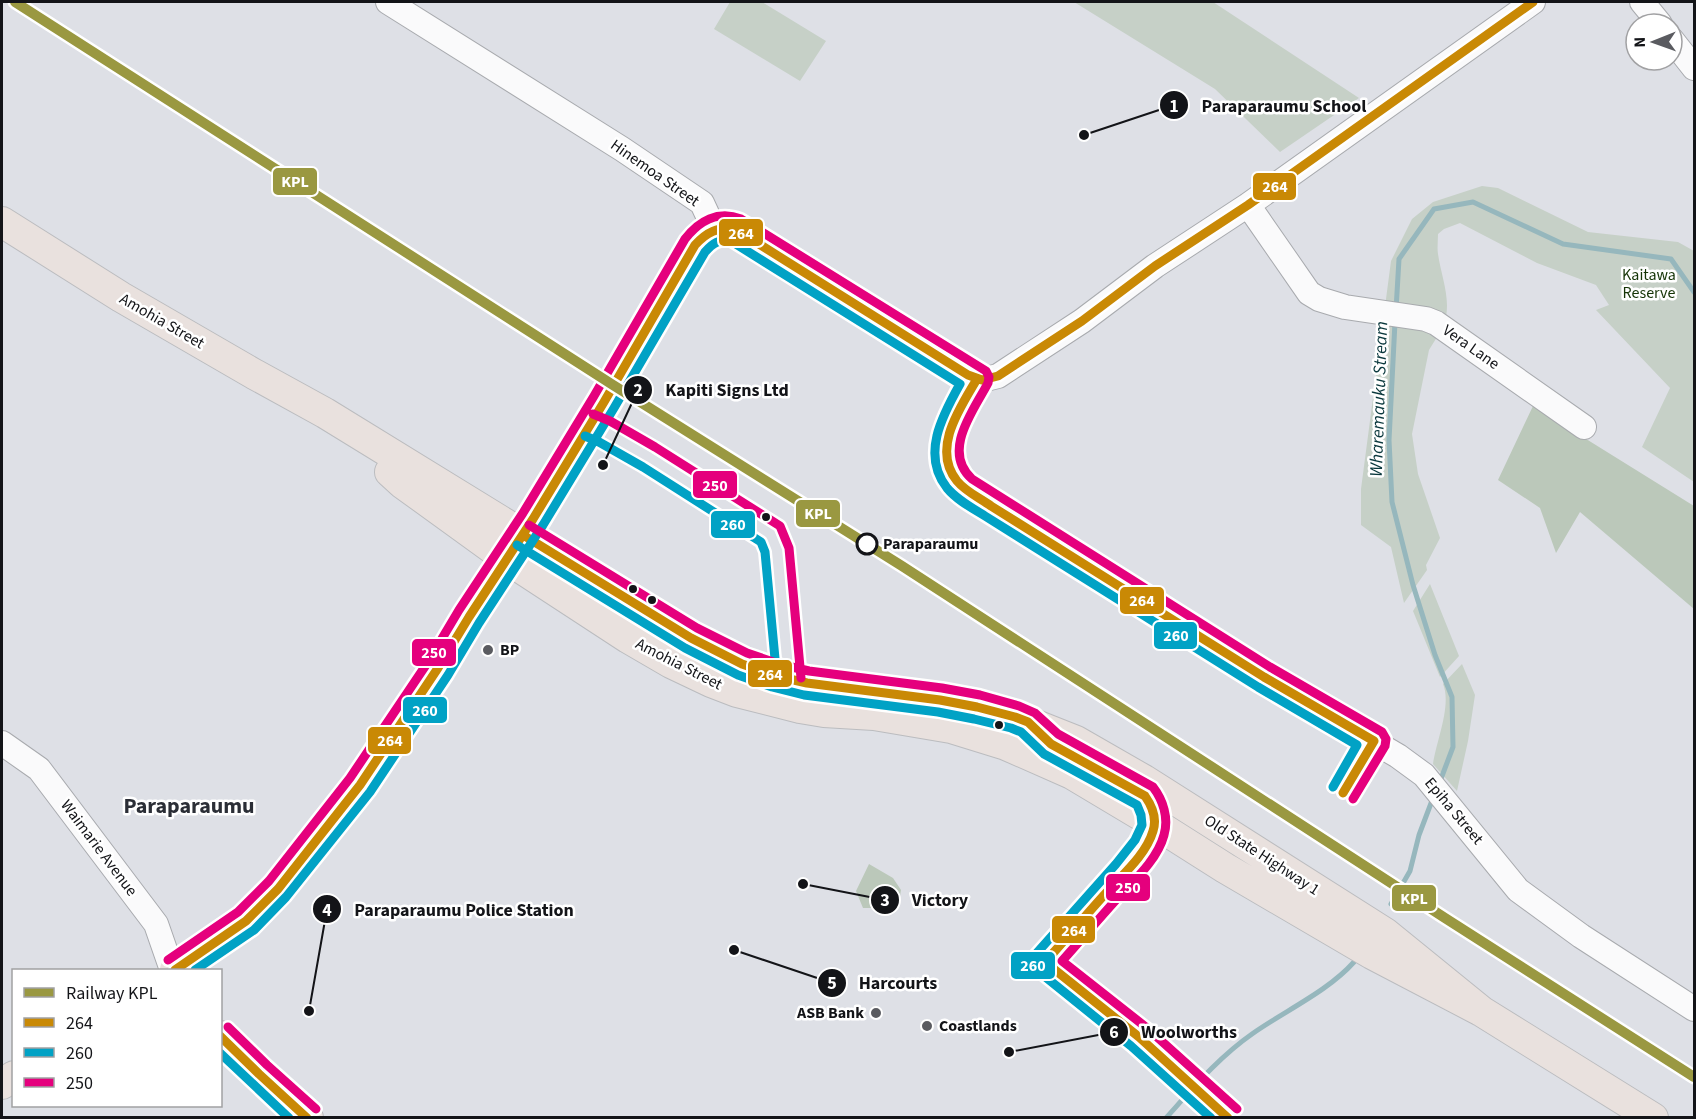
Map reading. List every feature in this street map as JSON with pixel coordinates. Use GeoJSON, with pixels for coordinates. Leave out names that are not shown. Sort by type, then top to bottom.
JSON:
{"type":"FeatureCollection","features":[{"type":"Feature","properties":{"kind":"main road","name":"Amohia Street"},"geometry":{"type":"LineString","coordinates":[[2,222],[121,297],[325,414],[402,483],[515,547],[691,638],[755,669],[789,679],[967,705],[1028,722]]}},
{"type":"Feature","properties":{"kind":"main road","name":"Amohia Street"},"geometry":{"type":"LineString","coordinates":[[515,547],[628,638],[671,663],[711,682],[737,692],[800,708],[874,715],[970,733],[1015,749],[1072,774],[1154,823]]}},
{"type":"Feature","properties":{"kind":"main road"},"geometry":{"type":"LineString","coordinates":[[175,969],[246,921],[292,873],[360,785],[515,547]]}},
{"type":"Feature","properties":{"kind":"main road","name":"Old State Highway 1"},"geometry":{"type":"LineString","coordinates":[[1028,722],[1076,741],[1128,770],[1370,938],[1481,1011],[1653,1118]]}},
{"type":"Feature","properties":{"kind":"main road","name":"Old State Highway 1"},"geometry":{"type":"LineString","coordinates":[[1154,823],[1226,868],[1370,938]]}},
{"type":"Feature","properties":{"kind":"main road"},"geometry":{"type":"LineString","coordinates":[[222,1038],[308,1118]]}},
{"type":"Feature","properties":{"kind":"street","name":"Hinemoa Street"},"geometry":{"type":"LineString","coordinates":[[388,2],[702,202],[714,229]]}},
{"type":"Feature","properties":{"kind":"street"},"geometry":{"type":"LineString","coordinates":[[515,547],[604,402],[695,245],[714,229],[735,229],[968,375],[977,379],[992,378],[1005,373],[1082,321],[1155,266],[1248,205],[1533,2]]}},
{"type":"Feature","properties":{"kind":"street"},"geometry":{"type":"LineString","coordinates":[[1684,55],[1695,68]]}},
{"type":"Feature","properties":{"kind":"street","name":"Vera Lane"},"geometry":{"type":"LineString","coordinates":[[1248,205],[1309,293],[1334,304],[1436,323],[1584,427]]}},
{"type":"Feature","properties":{"kind":"street","name":"Epiha Street"},"geometry":{"type":"LineString","coordinates":[[977,379],[956,419],[946,447],[946,458],[957,481],[999,511],[1264,677],[1374,741],[1424,775],[1518,890],[1581,936],[1695,1009]]}},
{"type":"Feature","properties":{"kind":"street","name":"Waimarie Avenue"},"geometry":{"type":"LineString","coordinates":[[2,743],[39,769],[135,895],[156,924],[174,969]]}},
{"type":"Feature","properties":{"kind":"green space"},"geometry":{"type":"Polygon","coordinates":[[[730,2],[762,2],[826,41],[800,81],[714,29],[730,2]]]}},
{"type":"Feature","properties":{"kind":"green space"},"geometry":{"type":"Polygon","coordinates":[[[1074,2],[1213,2],[1359,98],[1280,152],[1215,89],[1074,2]]]}},
{"type":"Feature","properties":{"kind":"green space","name":"Kaitawa Reserve"},"geometry":{"type":"Polygon","coordinates":[[[1482,186],[1498,188],[1588,232],[1678,242],[1694,251],[1694,482],[1642,447],[1670,388],[1596,310],[1609,305],[1596,285],[1537,263],[1460,223],[1444,229],[1438,234],[1438,249],[1446,293],[1446,317],[1427,310],[1424,331],[1437,337],[1429,350],[1412,434],[1418,474],[1440,538],[1426,565],[1427,570],[1404,603],[1391,547],[1361,525],[1361,489],[1391,261],[1412,219],[1433,202],[1482,186]]]}},
{"type":"Feature","properties":{"kind":"green space"},"geometry":{"type":"Polygon","coordinates":[[[1533,406],[1694,506],[1694,609],[1580,512],[1556,553],[1540,508],[1498,480],[1533,406]]]}},
{"type":"Feature","properties":{"kind":"green space"},"geometry":{"type":"Polygon","coordinates":[[[1430,584],[1459,656],[1440,677],[1413,611],[1430,584]]]}},
{"type":"Feature","properties":{"kind":"green space"},"geometry":{"type":"Polygon","coordinates":[[[1462,664],[1475,695],[1457,791],[1433,764],[1445,713],[1443,684],[1462,664]]]}},
{"type":"Feature","properties":{"kind":"green space"},"geometry":{"type":"Polygon","coordinates":[[[869,864],[893,878],[901,890],[900,896],[884,911],[863,908],[856,891],[869,864]]]}},
{"type":"Feature","properties":{"kind":"waterway","name":"Wharemauku Stream"},"geometry":{"type":"LineString","coordinates":[[1396,310],[1399,259],[1434,209],[1473,202],[1563,244],[1671,259],[1694,292]]}},
{"type":"Feature","properties":{"kind":"waterway","name":"Wharemauku Stream"},"geometry":{"type":"LineString","coordinates":[[1395,322],[1389,440],[1392,502],[1413,585],[1435,655],[1452,697],[1453,747],[1439,784]]}},
{"type":"Feature","properties":{"kind":"waterway","name":"Wharemauku Stream"},"geometry":{"type":"LineString","coordinates":[[1391,904],[1410,871],[1419,835],[1433,798]]}},
{"type":"Feature","properties":{"kind":"waterway","name":"Wharemauku Stream"},"geometry":{"type":"LineString","coordinates":[[1166,1118],[1207,1073],[1240,1043],[1319,992],[1354,962]]}},
{"type":"Feature","properties":{"kind":"rail line","name":"KPL"},"geometry":{"type":"LineString","coordinates":[[15,2],[613,385],[902,566],[1694,1077]]}},
{"type":"Feature","properties":{"kind":"transit line","name":"264"},"geometry":{"type":"LineString","coordinates":[[176,969],[246,921],[278,889],[360,785],[533,519],[695,245],[704,237],[713,231],[735,229],[968,375],[982,380],[998,376],[1082,321],[1155,266],[1248,205],[1533,2]]}},
{"type":"Feature","properties":{"kind":"transit line","name":"250"},"geometry":{"type":"LineString","coordinates":[[168,960],[238,912],[269,881],[350,778],[428,662],[459,610],[523,513],[685,239],[703,222],[717,217],[741,219],[986,371],[989,377],[988,383],[969,418],[960,443],[959,456],[963,468],[972,479],[1270,667],[1382,732],[1386,739],[1385,746],[1353,799]]}},
{"type":"Feature","properties":{"kind":"transit line","name":"260"},"geometry":{"type":"LineString","coordinates":[[196,969],[254,930],[286,897],[370,792],[448,675],[543,525],[705,252],[720,241],[731,241],[960,384],[941,422],[935,449],[939,475],[947,488],[970,507],[1258,687],[1357,745],[1333,787]]}},
{"type":"Feature","properties":{"kind":"transit line","name":"264"},"geometry":{"type":"LineString","coordinates":[[977,379],[956,416],[947,442],[950,469],[957,481],[969,492],[1264,677],[1374,741],[1343,793]]}},
{"type":"Feature","properties":{"kind":"transit line","name":"250"},"geometry":{"type":"LineString","coordinates":[[593,414],[610,421],[655,447],[780,526],[789,548],[801,678]]}},
{"type":"Feature","properties":{"kind":"transit line","name":"260"},"geometry":{"type":"LineString","coordinates":[[585,436],[643,467],[761,542],[765,552],[777,680]]}},
{"type":"Feature","properties":{"kind":"transit line","name":"250"},"geometry":{"type":"LineString","coordinates":[[529,525],[697,628],[747,653],[809,671],[942,688],[980,695],[1019,706],[1035,713],[1058,734],[1153,787],[1160,798],[1165,816],[1161,845],[1143,871],[1062,961],[1147,1028],[1237,1109]]}},
{"type":"Feature","properties":{"kind":"transit line","name":"264"},"geometry":{"type":"LineString","coordinates":[[523,535],[691,638],[742,664],[776,676],[807,683],[940,700],[1015,717],[1028,722],[1051,744],[1145,796],[1154,817],[1150,840],[1133,864],[1045,962],[1139,1037],[1228,1118]]}},
{"type":"Feature","properties":{"kind":"transit line","name":"260"},"geometry":{"type":"LineString","coordinates":[[517,545],[685,648],[738,675],[804,695],[938,712],[1011,728],[1021,732],[1044,754],[1137,805],[1142,825],[1135,840],[1035,955],[1033,965],[1131,1046],[1211,1118]]}},
{"type":"Feature","properties":{"kind":"transit line","name":"250"},"geometry":{"type":"LineString","coordinates":[[228,1027],[316,1109]]}},
{"type":"Feature","properties":{"kind":"transit line","name":"264"},"geometry":{"type":"LineString","coordinates":[[222,1038],[307,1118]]}},
{"type":"Feature","properties":{"kind":"transit line","name":"260"},"geometry":{"type":"LineString","coordinates":[[222,1055],[289,1118]]}},
{"type":"Feature","properties":{"kind":"place","name":"Paraparaumu School"},"geometry":{"type":"Point","coordinates":[1084,135]}},
{"type":"Feature","properties":{"kind":"place","name":"Kapiti Signs Ltd"},"geometry":{"type":"Point","coordinates":[603,465]}},
{"type":"Feature","properties":{"kind":"place","name":"Paraparaumu"},"geometry":{"type":"Point","coordinates":[867,544]}},
{"type":"Feature","properties":{"kind":"place","name":"BP"},"geometry":{"type":"Point","coordinates":[488,650]}},
{"type":"Feature","properties":{"kind":"place","name":"Victory"},"geometry":{"type":"Point","coordinates":[803,884]}},
{"type":"Feature","properties":{"kind":"place","name":"Harcourts"},"geometry":{"type":"Point","coordinates":[734,950]}},
{"type":"Feature","properties":{"kind":"place","name":"Paraparaumu Police Station"},"geometry":{"type":"Point","coordinates":[309,1011]}},
{"type":"Feature","properties":{"kind":"place","name":"ASB Bank"},"geometry":{"type":"Point","coordinates":[876,1013]}},
{"type":"Feature","properties":{"kind":"place","name":"Coastlands"},"geometry":{"type":"Point","coordinates":[927,1026]}},
{"type":"Feature","properties":{"kind":"place","name":"Woolworths"},"geometry":{"type":"Point","coordinates":[1009,1052]}},
{"type":"Feature","properties":{"kind":"district","name":"Paraparaumu"},"geometry":{"type":"Point","coordinates":[189,806]}}]}
